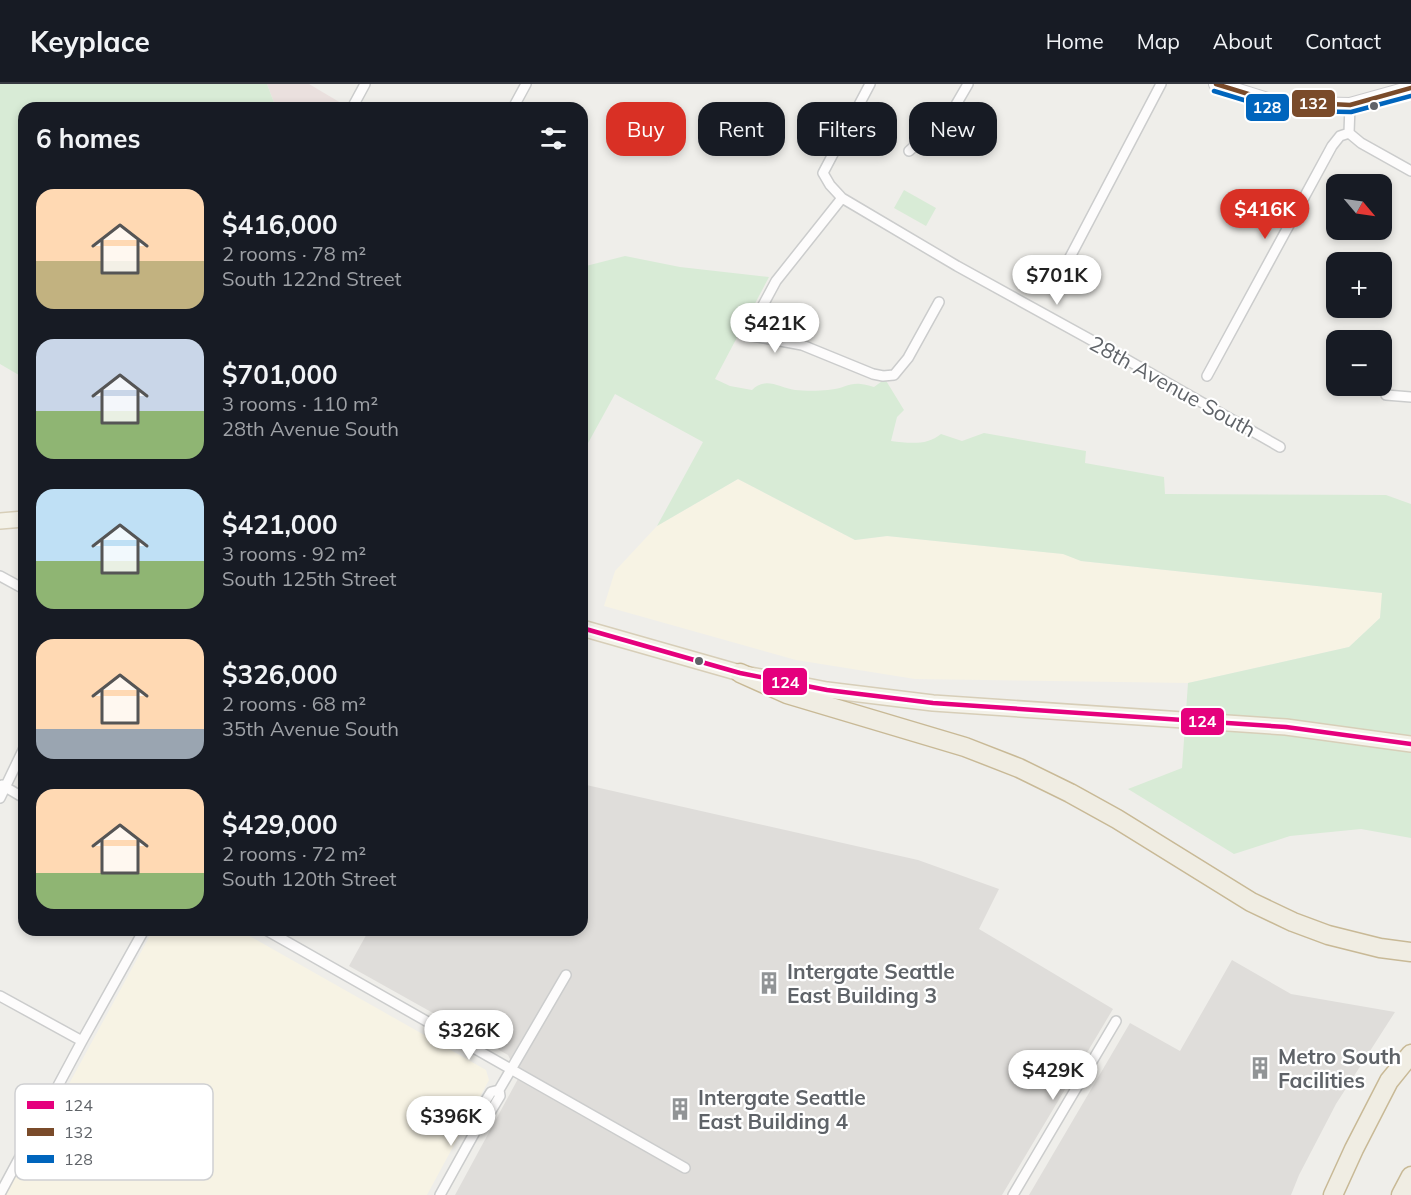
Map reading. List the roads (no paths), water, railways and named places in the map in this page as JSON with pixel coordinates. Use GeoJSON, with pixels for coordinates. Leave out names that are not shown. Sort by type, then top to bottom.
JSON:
{"type":"FeatureCollection","features":[{"type":"Feature","properties":{"kind":"highway"},"geometry":{"type":"LineString","coordinates":[[740,673],[787,694],[965,747],[1019,768],[1098,809],[1251,902],[1293,922],[1359,943],[1411,952]]}},
{"type":"Feature","properties":{"kind":"highway"},"geometry":{"type":"LineString","coordinates":[[1333,1195],[1389,1081],[1411,1054]]}},
{"type":"Feature","properties":{"kind":"highway"},"geometry":{"type":"LineString","coordinates":[[1401,1195],[1411,1176]]}},
{"type":"Feature","properties":{"kind":"main road"},"geometry":{"type":"LineString","coordinates":[[0,521],[18,520]]}},
{"type":"Feature","properties":{"kind":"main road"},"geometry":{"type":"LineString","coordinates":[[588,630],[740,673],[827,690],[933,703],[1286,728],[1411,744]]}},
{"type":"Feature","properties":{"kind":"street"},"geometry":{"type":"LineString","coordinates":[[355,102],[365,84]]}},
{"type":"Feature","properties":{"kind":"street"},"geometry":{"type":"LineString","coordinates":[[516,102],[526,84]]}},
{"type":"Feature","properties":{"kind":"street","name":"28th Avenue South"},"geometry":{"type":"LineString","coordinates":[[870,84],[823,173],[842,198],[957,266],[1280,447]]}},
{"type":"Feature","properties":{"kind":"street"},"geometry":{"type":"LineString","coordinates":[[958,102],[968,84]]}},
{"type":"Feature","properties":{"kind":"street"},"geometry":{"type":"LineString","coordinates":[[1068,261],[1161,84]]}},
{"type":"Feature","properties":{"kind":"street"},"geometry":{"type":"LineString","coordinates":[[1216,84],[1271,101],[1302,105],[1350,105],[1411,88]]}},
{"type":"Feature","properties":{"kind":"street"},"geometry":{"type":"LineString","coordinates":[[1349,134],[1350,105]]}},
{"type":"Feature","properties":{"kind":"street"},"geometry":{"type":"LineString","coordinates":[[1207,376],[1332,146],[1340,136],[1349,134],[1411,171]]}},
{"type":"Feature","properties":{"kind":"street"},"geometry":{"type":"LineString","coordinates":[[842,198],[776,281],[747,335],[802,345],[873,374],[894,375],[908,358],[939,302]]}},
{"type":"Feature","properties":{"kind":"street"},"geometry":{"type":"LineString","coordinates":[[1392,395],[1411,397]]}},
{"type":"Feature","properties":{"kind":"street"},"geometry":{"type":"LineString","coordinates":[[0,576],[18,586]]}},
{"type":"Feature","properties":{"kind":"street"},"geometry":{"type":"LineString","coordinates":[[0,798],[3,786],[18,759]]}},
{"type":"Feature","properties":{"kind":"street"},"geometry":{"type":"LineString","coordinates":[[3,786],[18,795]]}},
{"type":"Feature","properties":{"kind":"street"},"geometry":{"type":"LineString","coordinates":[[59,1084],[141,936]]}},
{"type":"Feature","properties":{"kind":"street"},"geometry":{"type":"LineString","coordinates":[[277,936],[685,1168]]}},
{"type":"Feature","properties":{"kind":"street"},"geometry":{"type":"LineString","coordinates":[[440,1195],[486,1112],[491,1111],[498,1100],[499,1090],[566,975]]}},
{"type":"Feature","properties":{"kind":"street"},"geometry":{"type":"LineString","coordinates":[[0,996],[82,1041]]}},
{"type":"Feature","properties":{"kind":"street"},"geometry":{"type":"LineString","coordinates":[[1013,1195],[1116,1021]]}},
{"type":"Feature","properties":{"kind":"street"},"geometry":{"type":"LineString","coordinates":[[0,1194],[15,1166]]}},
{"type":"Feature","properties":{"kind":"place","name":"Intergate Seattle East Building 3"},"geometry":{"type":"Point","coordinates":[769,983]}},
{"type":"Feature","properties":{"kind":"place","name":"Metro South Facilities"},"geometry":{"type":"Point","coordinates":[1260,1068]}},
{"type":"Feature","properties":{"kind":"place","name":"Intergate Seattle East Building 4"},"geometry":{"type":"Point","coordinates":[680,1109]}}]}
